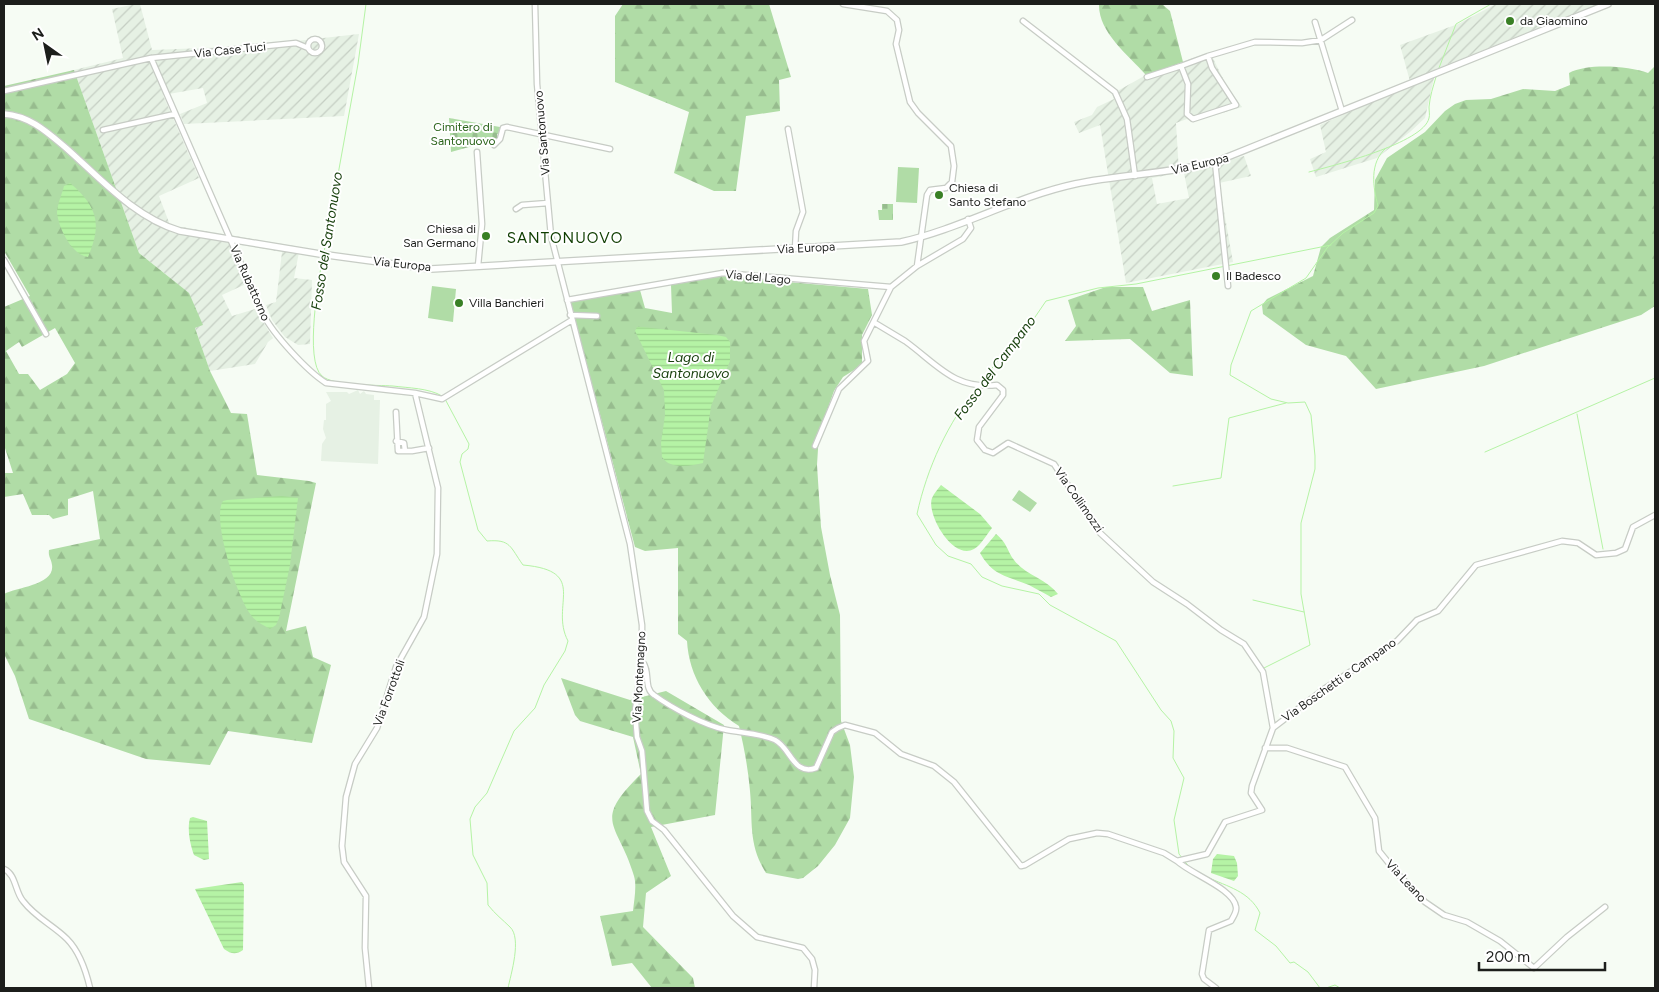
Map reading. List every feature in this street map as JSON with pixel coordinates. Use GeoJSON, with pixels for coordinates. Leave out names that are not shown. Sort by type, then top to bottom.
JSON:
{"type":"FeatureCollection","features":[{"type":"Feature","properties":{"kind":"main road","name":"Via Europa"},"geometry":{"type":"LineString","coordinates":[[4,114],[14,115],[37,125],[131,205],[151,219],[180,231],[420,268],[900,242],[920,238],[968,219],[1075,184],[1214,162],[1608,4]]}},
{"type":"Feature","properties":{"kind":"street","name":"Via Santonuovo"},"geometry":{"type":"LineString","coordinates":[[535,4],[535,44],[542,133],[548,202],[557,262]]}},
{"type":"Feature","properties":{"kind":"street"},"geometry":{"type":"LineString","coordinates":[[842,4],[882,10],[897,20],[899,30],[896,44],[910,102],[918,113],[951,146],[954,166],[952,182],[946,188],[930,190],[920,238],[917,266]]}},
{"type":"Feature","properties":{"kind":"street"},"geometry":{"type":"LineString","coordinates":[[1147,77],[1255,42],[1302,43],[1321,40],[1352,20]]}},
{"type":"Feature","properties":{"kind":"street"},"geometry":{"type":"LineString","coordinates":[[1023,21],[1115,92],[1127,119],[1135,176]]}},
{"type":"Feature","properties":{"kind":"street"},"geometry":{"type":"LineString","coordinates":[[1315,22],[1342,111]]}},
{"type":"Feature","properties":{"kind":"street","name":"Via Case Tuci"},"geometry":{"type":"LineString","coordinates":[[152,58],[296,43],[308,48]]}},
{"type":"Feature","properties":{"kind":"street"},"geometry":{"type":"LineString","coordinates":[[1181,66],[1188,84],[1187,116],[1196,118],[1234,107],[1236,102],[1212,68],[1208,56]]}},
{"type":"Feature","properties":{"kind":"street"},"geometry":{"type":"LineString","coordinates":[[4,91],[152,58]]}},
{"type":"Feature","properties":{"kind":"street","name":"Via Rubattorno"},"geometry":{"type":"LineString","coordinates":[[152,58],[268,324],[315,375],[328,384],[444,398],[571,318]]}},
{"type":"Feature","properties":{"kind":"street"},"geometry":{"type":"LineString","coordinates":[[103,130],[175,114]]}},
{"type":"Feature","properties":{"kind":"street"},"geometry":{"type":"LineString","coordinates":[[494,145],[499,142],[505,126],[610,149]]}},
{"type":"Feature","properties":{"kind":"street"},"geometry":{"type":"LineString","coordinates":[[788,129],[803,212],[796,231],[795,249]]}},
{"type":"Feature","properties":{"kind":"street"},"geometry":{"type":"LineString","coordinates":[[477,152],[482,224],[478,266]]}},
{"type":"Feature","properties":{"kind":"street"},"geometry":{"type":"LineString","coordinates":[[1214,162],[1228,286]]}},
{"type":"Feature","properties":{"kind":"street"},"geometry":{"type":"LineString","coordinates":[[516,209],[522,205],[548,202]]}},
{"type":"Feature","properties":{"kind":"street"},"geometry":{"type":"LineString","coordinates":[[815,446],[839,388],[868,361],[864,341],[892,287],[917,266],[963,239],[971,228],[968,219]]}},
{"type":"Feature","properties":{"kind":"street"},"geometry":{"type":"LineString","coordinates":[[4,260],[46,334]]}},
{"type":"Feature","properties":{"kind":"street","name":"Via Montemagno"},"geometry":{"type":"LineString","coordinates":[[557,262],[630,544],[642,626],[642,662],[635,722],[637,737],[642,751],[647,811],[652,821],[664,830],[733,916],[757,937],[803,948],[813,964],[814,988]]}},
{"type":"Feature","properties":{"kind":"street","name":"Via del Lago"},"geometry":{"type":"LineString","coordinates":[[567,300],[723,274],[892,287]]}},
{"type":"Feature","properties":{"kind":"street"},"geometry":{"type":"LineString","coordinates":[[571,318],[597,316]]}},
{"type":"Feature","properties":{"kind":"street","name":"Via Collimozzi"},"geometry":{"type":"LineString","coordinates":[[875,323],[906,342],[950,378],[979,386],[997,385],[1003,390],[1003,395],[979,427],[977,440],[981,445],[993,452],[1008,443],[1050,461],[1062,475],[1099,532],[1157,585],[1244,644],[1263,672],[1273,728]]}},
{"type":"Feature","properties":{"kind":"street","name":"Via Forrottoli"},"geometry":{"type":"LineString","coordinates":[[369,988],[366,948],[366,896],[344,862],[341,852],[346,797],[355,764],[377,728],[396,667],[424,617],[438,554],[438,488],[415,393]]}},
{"type":"Feature","properties":{"kind":"street"},"geometry":{"type":"LineString","coordinates":[[396,412],[396,441],[398,450],[404,452],[429,448]]}},
{"type":"Feature","properties":{"kind":"street"},"geometry":{"type":"LineString","coordinates":[[396,441],[404,443],[404,452]]}},
{"type":"Feature","properties":{"kind":"street","name":"Via Boschetti e Campano"},"geometry":{"type":"LineString","coordinates":[[1177,861],[1207,854],[1224,822],[1262,810],[1251,793],[1273,728],[1324,689],[1397,641],[1417,620],[1438,610],[1478,564],[1562,541],[1578,543],[1596,555],[1618,553],[1626,548],[1633,527],[1655,515]]}},
{"type":"Feature","properties":{"kind":"street"},"geometry":{"type":"LineString","coordinates":[[642,662],[646,666],[649,688],[654,696],[699,720],[721,728],[747,731],[776,741],[795,764],[802,768],[816,768],[832,732],[838,728],[845,725],[875,733],[901,754],[934,766],[954,782],[1020,866],[1025,865],[1068,839],[1097,833],[1108,834],[1164,853],[1192,873],[1226,892],[1236,905],[1236,910],[1230,922],[1214,926],[1206,935],[1202,974],[1204,979],[1216,988]]}},
{"type":"Feature","properties":{"kind":"street","name":"Via Leano"},"geometry":{"type":"LineString","coordinates":[[1265,748],[1287,748],[1345,766],[1375,818],[1379,851],[1402,878],[1425,902],[1444,915],[1467,922],[1500,941],[1534,968],[1567,937],[1605,907]]}},
{"type":"Feature","properties":{"kind":"street"},"geometry":{"type":"LineString","coordinates":[[4,869],[10,872],[21,899],[33,912],[67,939],[81,960],[90,988]]}},
{"type":"Feature","properties":{"kind":"shaded area"},"geometry":{"type":"Polygon","coordinates":[[[140,4],[152,50],[252,46],[359,34],[344,116],[184,124],[180,114],[207,103],[203,88],[163,95],[199,178],[159,196],[170,225],[300,247],[294,278],[312,280],[310,344],[298,345],[285,337],[272,320],[266,305],[276,302],[282,252],[236,244],[233,255],[246,284],[222,295],[232,316],[255,309],[273,338],[268,342],[255,364],[210,371],[195,328],[203,325],[173,280],[139,253],[74,70],[123,58],[112,9],[140,4]]]}},
{"type":"Feature","properties":{"kind":"shaded area"},"geometry":{"type":"Polygon","coordinates":[[[1496,4],[1600,4],[1436,69],[1425,118],[1410,132],[1377,158],[1316,177],[1310,159],[1326,152],[1320,125],[1411,85],[1400,45],[1458,24],[1496,4]]]}},
{"type":"Feature","properties":{"kind":"shaded area"},"geometry":{"type":"Polygon","coordinates":[[[1210,52],[1227,87],[1242,107],[1192,122],[1187,119],[1176,123],[1179,173],[1152,178],[1157,204],[1189,198],[1184,173],[1244,156],[1251,176],[1219,183],[1233,262],[1126,283],[1100,125],[1079,133],[1074,122],[1092,115],[1097,107],[1114,99],[1112,94],[1146,75],[1210,52]]]}},
{"type":"Feature","properties":{"kind":"shaded area"},"geometry":{"type":"Polygon","coordinates":[[[358,390],[360,394],[364,391],[366,394],[374,395],[374,400],[380,400],[378,464],[321,461],[322,444],[326,438],[323,429],[324,420],[326,420],[326,404],[331,401],[326,392],[347,392],[349,394],[358,390]]]}},
{"type":"Feature","properties":{"kind":"green space"},"geometry":{"type":"Polygon","coordinates":[[[623,4],[769,4],[791,77],[779,80],[780,111],[746,116],[736,191],[714,191],[674,173],[689,112],[615,82],[615,16],[623,4]]]}},
{"type":"Feature","properties":{"kind":"green space"},"geometry":{"type":"Polygon","coordinates":[[[1099,4],[1162,4],[1170,11],[1183,62],[1146,75],[1115,42],[1103,24],[1099,4]]]}},
{"type":"Feature","properties":{"kind":"green space"},"geometry":{"type":"Polygon","coordinates":[[[1655,66],[1655,306],[1641,315],[1484,366],[1376,389],[1346,356],[1306,345],[1263,314],[1262,305],[1267,299],[1313,276],[1321,247],[1330,238],[1374,210],[1375,180],[1387,158],[1425,132],[1445,111],[1455,104],[1466,100],[1491,99],[1523,89],[1555,91],[1570,85],[1569,73],[1587,68],[1619,67],[1648,73],[1655,66]]]}},
{"type":"Feature","properties":{"kind":"green space"},"geometry":{"type":"Polygon","coordinates":[[[74,70],[139,253],[189,293],[203,325],[195,328],[210,371],[231,413],[247,414],[257,475],[316,483],[286,631],[306,626],[313,657],[331,665],[312,743],[228,731],[210,765],[146,759],[29,719],[15,676],[4,654],[4,594],[42,581],[48,577],[52,565],[49,550],[100,539],[93,491],[68,499],[68,515],[53,519],[49,515],[32,515],[23,494],[4,497],[4,473],[13,473],[4,445],[4,307],[30,296],[4,251],[4,86],[74,70]],[[55,328],[22,347],[19,342],[6,351],[19,374],[28,374],[40,390],[67,374],[75,363],[55,328]]]}},
{"type":"Feature","properties":{"kind":"green space","name":"Cimitero di Santonuovo"},"geometry":{"type":"Polygon","coordinates":[[[449,118],[500,127],[501,134],[497,134],[498,139],[451,152],[449,118]]]}},
{"type":"Feature","properties":{"kind":"green space"},"geometry":{"type":"Polygon","coordinates":[[[898,167],[919,168],[917,203],[896,202],[898,167]]]}},
{"type":"Feature","properties":{"kind":"green space"},"geometry":{"type":"Polygon","coordinates":[[[882,204],[893,204],[893,220],[879,220],[878,210],[882,210],[882,204]]]}},
{"type":"Feature","properties":{"kind":"green space"},"geometry":{"type":"Polygon","coordinates":[[[721,276],[868,289],[872,315],[862,335],[862,365],[843,377],[834,391],[819,433],[817,465],[821,527],[840,615],[841,721],[850,745],[854,777],[850,818],[835,845],[818,866],[803,878],[798,879],[766,873],[756,852],[752,833],[748,774],[739,726],[718,710],[702,690],[692,666],[687,641],[678,634],[678,548],[645,551],[635,547],[570,301],[640,290],[645,308],[672,313],[671,285],[721,276]]]}},
{"type":"Feature","properties":{"kind":"green space"},"geometry":{"type":"Polygon","coordinates":[[[432,286],[456,289],[453,322],[428,318],[432,286]]]}},
{"type":"Feature","properties":{"kind":"green space"},"geometry":{"type":"Polygon","coordinates":[[[1106,287],[1143,287],[1152,311],[1190,300],[1193,376],[1170,373],[1130,339],[1065,341],[1076,326],[1068,300],[1106,287]]]}},
{"type":"Feature","properties":{"kind":"green space"},"geometry":{"type":"Polygon","coordinates":[[[1019,490],[1037,503],[1030,512],[1012,500],[1019,490]]]}},
{"type":"Feature","properties":{"kind":"green space"},"geometry":{"type":"Polygon","coordinates":[[[561,678],[630,700],[666,691],[724,725],[715,815],[651,827],[671,876],[646,893],[643,927],[693,978],[695,988],[652,988],[632,963],[612,966],[600,916],[633,911],[635,889],[634,876],[616,833],[613,814],[617,803],[626,790],[641,774],[633,737],[580,721],[575,715],[561,678]]]}},
{"type":"Feature","properties":{"kind":"water"},"geometry":{"type":"Polygon","coordinates":[[[70,183],[87,200],[95,217],[95,235],[88,257],[77,252],[67,240],[58,219],[57,210],[64,186],[70,183]]]}},
{"type":"Feature","properties":{"kind":"water","name":"Lago di Santonuovo"},"geometry":{"type":"Polygon","coordinates":[[[637,327],[717,335],[726,337],[730,342],[730,361],[711,406],[703,463],[681,466],[670,464],[662,457],[661,443],[665,415],[664,390],[635,331],[637,327]]]}},
{"type":"Feature","properties":{"kind":"water"},"geometry":{"type":"Polygon","coordinates":[[[941,485],[980,514],[992,528],[974,549],[966,551],[958,548],[943,534],[937,524],[931,505],[933,496],[941,485]]]}},
{"type":"Feature","properties":{"kind":"water"},"geometry":{"type":"Polygon","coordinates":[[[282,496],[298,498],[290,565],[279,618],[276,625],[270,629],[253,617],[239,593],[223,541],[220,510],[223,501],[227,500],[282,496]]]}},
{"type":"Feature","properties":{"kind":"water"},"geometry":{"type":"Polygon","coordinates":[[[996,534],[1019,565],[1048,584],[1058,594],[1051,597],[1029,585],[995,571],[980,553],[996,534]]]}},
{"type":"Feature","properties":{"kind":"water"},"geometry":{"type":"Polygon","coordinates":[[[193,817],[207,821],[209,859],[204,860],[194,855],[189,832],[190,818],[193,817]]]}},
{"type":"Feature","properties":{"kind":"water"},"geometry":{"type":"Polygon","coordinates":[[[1217,854],[1234,856],[1237,863],[1238,876],[1234,881],[1211,873],[1213,859],[1217,854]]]}},
{"type":"Feature","properties":{"kind":"water"},"geometry":{"type":"Polygon","coordinates":[[[242,882],[244,885],[243,950],[234,953],[224,949],[195,889],[242,882]]]}},
{"type":"Feature","properties":{"kind":"waterway","name":"Fosso del Santonuovo"},"geometry":{"type":"LineString","coordinates":[[324,252],[358,64],[366,4]]}},
{"type":"Feature","properties":{"kind":"waterway"},"geometry":{"type":"LineString","coordinates":[[1439,68],[1456,24],[1491,4]]}},
{"type":"Feature","properties":{"kind":"waterway"},"geometry":{"type":"LineString","coordinates":[[1309,172],[1376,152],[1411,136],[1423,127],[1429,118],[1430,99],[1436,77]]}},
{"type":"Feature","properties":{"kind":"waterway"},"geometry":{"type":"LineString","coordinates":[[1264,668],[1310,645],[1301,594],[1301,523],[1315,469],[1311,415],[1305,402],[1288,403],[1271,399],[1230,375],[1231,365],[1251,311],[1306,278],[1327,248],[1343,233],[1374,213],[1378,206],[1374,183],[1375,168],[1377,161],[1386,148]]}},
{"type":"Feature","properties":{"kind":"waterway","name":"Fosso del Campano"},"geometry":{"type":"LineString","coordinates":[[981,383],[1013,340],[1033,320],[1046,301],[1098,288],[1136,284],[1331,245]]}},
{"type":"Feature","properties":{"kind":"waterway","name":"Fosso del Santonuovo"},"geometry":{"type":"LineString","coordinates":[[323,256],[316,299],[313,337],[314,354],[317,367],[322,376],[335,382],[418,389],[431,391],[442,396]]}},
{"type":"Feature","properties":{"kind":"waterway"},"geometry":{"type":"LineString","coordinates":[[1485,452],[1655,378]]}},
{"type":"Feature","properties":{"kind":"waterway","name":"Fosso del Campano"},"geometry":{"type":"LineString","coordinates":[[978,386],[957,415],[940,446],[921,497],[917,514],[936,545],[948,556],[971,564],[982,577],[1002,586],[1039,594],[1050,605],[1116,641],[1161,710],[1171,721],[1174,731],[1173,758],[1184,778],[1174,820],[1179,854],[1183,859]]}},
{"type":"Feature","properties":{"kind":"waterway","name":"Fosso del Santonuovo"},"geometry":{"type":"LineString","coordinates":[[445,399],[469,444],[468,449],[462,454],[460,462],[478,530],[487,541],[506,543],[523,565],[556,574],[562,582],[564,592],[563,628],[568,641],[565,651],[544,685],[535,708],[514,731],[487,793],[475,807],[470,819],[473,855],[487,883],[488,905],[510,927],[515,939],[515,956],[508,988]]}},
{"type":"Feature","properties":{"kind":"waterway"},"geometry":{"type":"LineString","coordinates":[[1173,486],[1221,478],[1229,418],[1286,403]]}},
{"type":"Feature","properties":{"kind":"waterway"},"geometry":{"type":"LineString","coordinates":[[1577,414],[1603,549]]}},
{"type":"Feature","properties":{"kind":"waterway"},"geometry":{"type":"LineString","coordinates":[[1253,600],[1304,612]]}},
{"type":"Feature","properties":{"kind":"waterway","name":"Fosso del Campano"},"geometry":{"type":"LineString","coordinates":[[1185,862],[1191,868]]}},
{"type":"Feature","properties":{"kind":"waterway","name":"Fosso del Campano"},"geometry":{"type":"LineString","coordinates":[[1207,877],[1237,890],[1250,899],[1260,913],[1255,930],[1276,946],[1290,963],[1294,962],[1308,972],[1320,988]]}},
{"type":"Feature","properties":{"kind":"waterway","name":"Fosso del Campano"},"geometry":{"type":"LineString","coordinates":[[1326,988],[1335,985],[1340,988]]}},
{"type":"Feature","properties":{"kind":"place","name":"da Giaomino"},"geometry":{"type":"Point","coordinates":[1510,21]}},
{"type":"Feature","properties":{"kind":"place","name":"Chiesa di Santo Stefano"},"geometry":{"type":"Point","coordinates":[939,195]}},
{"type":"Feature","properties":{"kind":"place","name":"Chiesa di San Germano"},"geometry":{"type":"Point","coordinates":[486,236]}},
{"type":"Feature","properties":{"kind":"place","name":"Il Badesco"},"geometry":{"type":"Point","coordinates":[1216,276]}},
{"type":"Feature","properties":{"kind":"place","name":"Villa Banchieri"},"geometry":{"type":"Point","coordinates":[459,303]}},
{"type":"Feature","properties":{"kind":"district","name":"SANTONUOVO"},"geometry":{"type":"Point","coordinates":[565,238]}}]}
